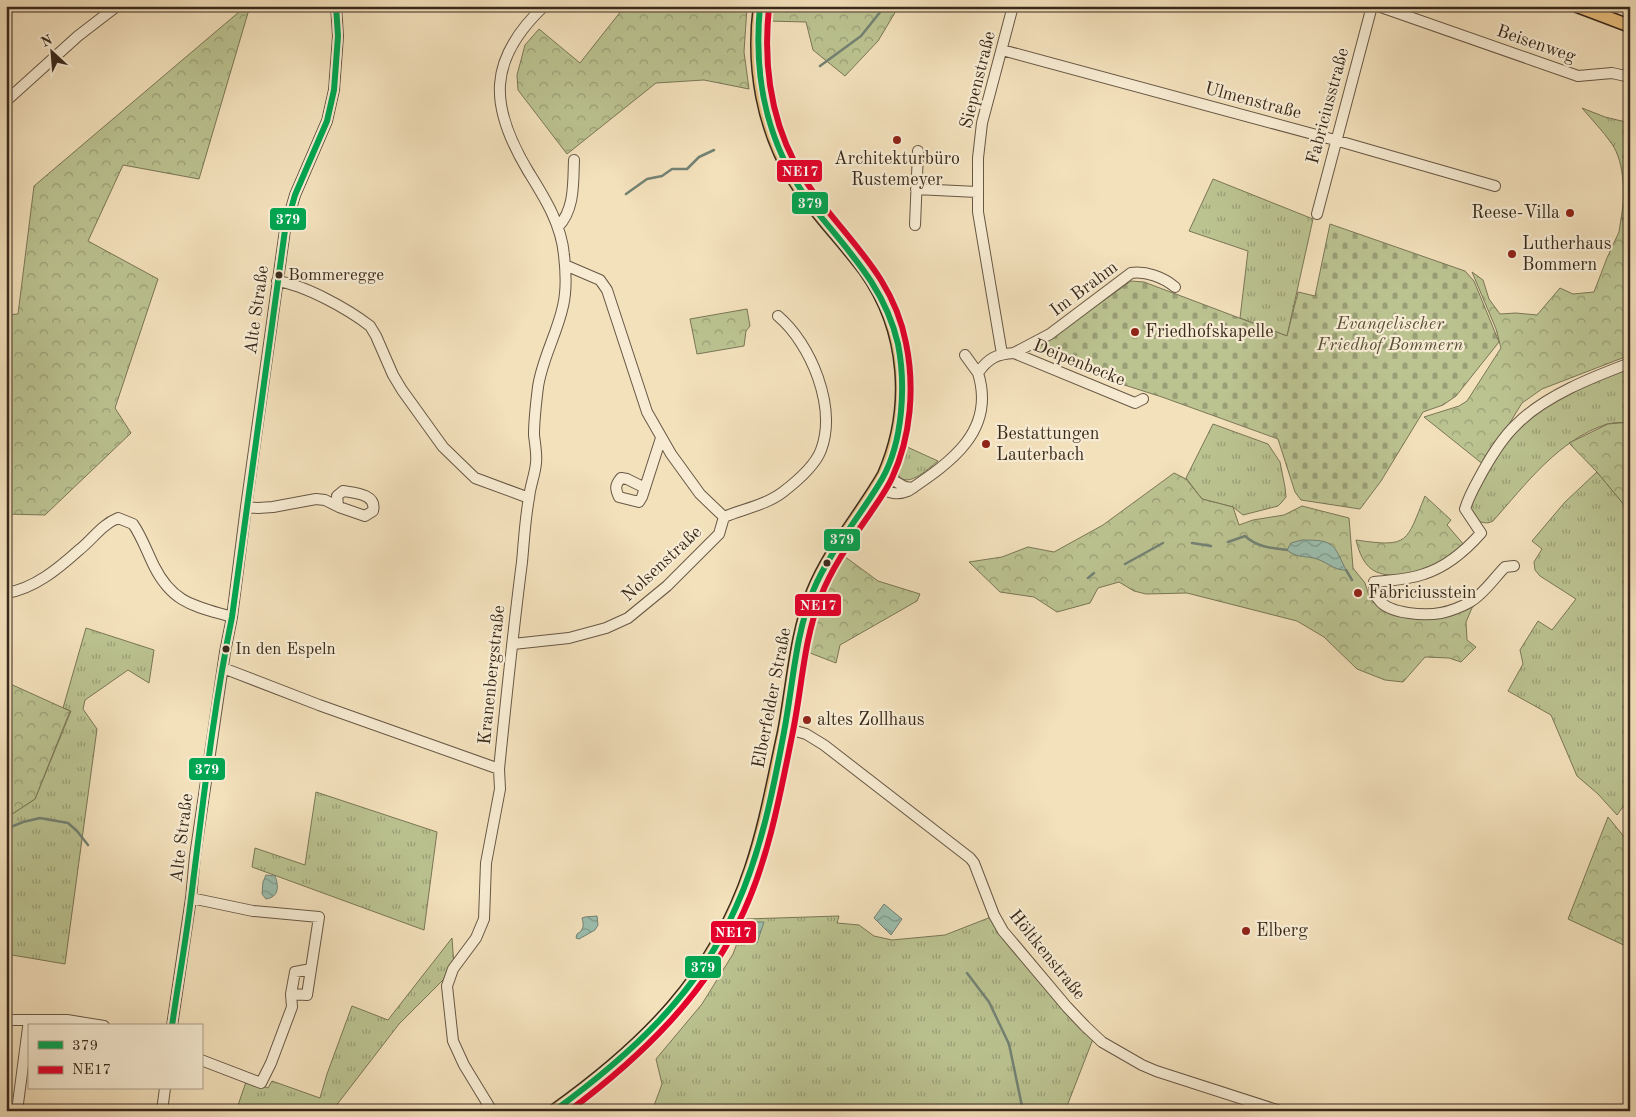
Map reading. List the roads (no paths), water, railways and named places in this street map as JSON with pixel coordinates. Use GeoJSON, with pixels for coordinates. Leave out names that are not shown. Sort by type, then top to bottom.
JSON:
{"type":"FeatureCollection","features":[{"type":"Feature","properties":{"kind":"main road","name":"Elberfelder Straße"},"geometry":{"type":"LineString","coordinates":[[554,1111],[619,1060],[648,1034],[691,986],[715,949],[738,903],[751,869],[772,791],[800,638],[814,592],[827,564],[880,481],[896,442],[900,426],[902,403],[901,361],[894,330],[885,304],[872,280],[806,197],[778,149],[767,116],[758,73],[757,37],[760,6]]}},
{"type":"Feature","properties":{"kind":"main road"},"geometry":{"type":"LineString","coordinates":[[1577,6],[1630,26]]}},
{"type":"Feature","properties":{"kind":"street"},"geometry":{"type":"LineString","coordinates":[[6,101],[78,36],[118,6]]}},
{"type":"Feature","properties":{"kind":"street","name":"Alte Straße"},"geometry":{"type":"LineString","coordinates":[[172,1024],[191,898],[195,856],[232,617],[285,230],[295,195],[327,121],[334,90],[338,36],[336,6]]}},
{"type":"Feature","properties":{"kind":"street","name":"Kranenbergstraße"},"geometry":{"type":"LineString","coordinates":[[492,1111],[464,1064],[453,1041],[447,986],[453,969],[476,938],[484,919],[486,863],[500,789],[499,769],[529,498],[536,464],[534,434],[539,383],[562,308],[566,286],[564,247],[558,227],[546,200],[511,140],[500,100],[502,73],[508,52],[522,30],[544,6]]}},
{"type":"Feature","properties":{"kind":"street","name":"Siepenstraße"},"geometry":{"type":"LineString","coordinates":[[1002,354],[978,212],[977,192],[982,123],[1013,6]]}},
{"type":"Feature","properties":{"kind":"street","name":"Fabriciusstraße"},"geometry":{"type":"LineString","coordinates":[[1317,214],[1372,6]]}},
{"type":"Feature","properties":{"kind":"street","name":"Beisenweg"},"geometry":{"type":"LineString","coordinates":[[1378,6],[1578,76],[1612,73],[1630,77]]}},
{"type":"Feature","properties":{"kind":"street","name":"Ulmenstraße"},"geometry":{"type":"LineString","coordinates":[[1002,50],[1336,140],[1495,186]]}},
{"type":"Feature","properties":{"kind":"street"},"geometry":{"type":"LineString","coordinates":[[915,225],[918,151]]}},
{"type":"Feature","properties":{"kind":"street"},"geometry":{"type":"LineString","coordinates":[[558,227],[566,218],[573,190],[574,160]]}},
{"type":"Feature","properties":{"kind":"street"},"geometry":{"type":"LineString","coordinates":[[916,189],[977,192]]}},
{"type":"Feature","properties":{"kind":"street","name":"Nolsenstraße"},"geometry":{"type":"LineString","coordinates":[[513,644],[568,638],[606,628],[628,618],[667,586],[718,534],[724,517],[700,494],[661,438],[643,404],[607,290],[600,280],[565,265]]}},
{"type":"Feature","properties":{"kind":"street","name":"Im Brahm"},"geometry":{"type":"LineString","coordinates":[[1014,353],[1050,334],[1131,273],[1152,275],[1163,279],[1175,287]]}},
{"type":"Feature","properties":{"kind":"street"},"geometry":{"type":"LineString","coordinates":[[278,281],[292,283],[308,290],[370,326],[402,390],[443,447],[475,478],[529,498]]}},
{"type":"Feature","properties":{"kind":"street"},"geometry":{"type":"LineString","coordinates":[[724,517],[774,498],[784,491],[815,460],[822,444],[825,419],[825,402],[822,389],[808,354],[790,326],[778,316]]}},
{"type":"Feature","properties":{"kind":"street","name":"Deipenbecke"},"geometry":{"type":"LineString","coordinates":[[1002,354],[1014,353],[1135,403],[1143,399]]}},
{"type":"Feature","properties":{"kind":"street"},"geometry":{"type":"LineString","coordinates":[[978,373],[982,366],[994,357],[1002,354]]}},
{"type":"Feature","properties":{"kind":"street"},"geometry":{"type":"LineString","coordinates":[[880,481],[892,494],[902,493],[913,488],[953,457],[972,434],[982,409],[983,388],[978,373],[965,355]]}},
{"type":"Feature","properties":{"kind":"street"},"geometry":{"type":"LineString","coordinates":[[1514,566],[1505,567],[1471,601],[1439,613],[1402,612],[1388,607],[1379,601],[1374,592],[1374,582],[1410,578],[1434,570],[1469,546],[1481,533],[1465,509],[1468,498],[1498,445],[1516,424],[1535,409],[1566,391],[1609,371],[1630,364]]}},
{"type":"Feature","properties":{"kind":"street"},"geometry":{"type":"LineString","coordinates":[[645,488],[661,438]]}},
{"type":"Feature","properties":{"kind":"street"},"geometry":{"type":"LineString","coordinates":[[246,506],[258,508],[273,507],[316,499],[325,500],[339,507]]}},
{"type":"Feature","properties":{"kind":"street"},"geometry":{"type":"LineString","coordinates":[[6,592],[26,588],[41,579],[80,550],[107,522],[118,518],[133,524],[165,586],[176,596],[191,605],[232,617]]}},
{"type":"Feature","properties":{"kind":"street"},"geometry":{"type":"LineString","coordinates":[[223,668],[319,705],[499,769]]}},
{"type":"Feature","properties":{"kind":"street","name":"Höltkenstraße"},"geometry":{"type":"LineString","coordinates":[[785,728],[806,734],[824,745],[970,858],[974,863],[994,915],[1003,931],[1067,1006],[1102,1042],[1156,1071],[1280,1111]]}},
{"type":"Feature","properties":{"kind":"street"},"geometry":{"type":"LineString","coordinates":[[191,898],[253,911],[319,917],[307,996],[292,994]]}},
{"type":"Feature","properties":{"kind":"street"},"geometry":{"type":"LineString","coordinates":[[202,1060],[261,1082],[271,1063],[292,1007],[295,972],[311,969]]}},
{"type":"Feature","properties":{"kind":"street"},"geometry":{"type":"LineString","coordinates":[[6,1020],[72,1021],[91,1024]]}},
{"type":"Feature","properties":{"kind":"street"},"geometry":{"type":"LineString","coordinates":[[28,1024],[29,1020]]}},
{"type":"Feature","properties":{"kind":"street"},"geometry":{"type":"LineString","coordinates":[[16,1111],[28,1027]]}},
{"type":"Feature","properties":{"kind":"street"},"geometry":{"type":"LineString","coordinates":[[162,1111],[165,1090]]}},
{"type":"Feature","properties":{"kind":"water"},"geometry":{"type":"Polygon","coordinates":[[[1302,540],[1327,542],[1335,549],[1346,570],[1337,569],[1317,559],[1296,555],[1287,550],[1291,543],[1302,540]]]}},
{"type":"Feature","properties":{"kind":"water"},"geometry":{"type":"Polygon","coordinates":[[[266,875],[275,876],[277,890],[273,896],[266,899],[262,894],[266,875]]]}},
{"type":"Feature","properties":{"kind":"water"},"geometry":{"type":"Polygon","coordinates":[[[884,904],[902,919],[891,935],[874,918],[884,904]]]}},
{"type":"Feature","properties":{"kind":"water"},"geometry":{"type":"Polygon","coordinates":[[[597,916],[598,925],[595,930],[579,939],[576,938],[583,927],[582,918],[597,916]]]}},
{"type":"Feature","properties":{"kind":"water"},"geometry":{"type":"Polygon","coordinates":[[[754,922],[764,922],[757,943],[743,940],[746,929],[754,922]]]}},
{"type":"Feature","properties":{"kind":"waterway"},"geometry":{"type":"LineString","coordinates":[[820,66],[861,36],[885,6]]}},
{"type":"Feature","properties":{"kind":"waterway"},"geometry":{"type":"LineString","coordinates":[[626,194],[647,179],[662,176],[672,169],[687,169],[699,157],[714,150]]}},
{"type":"Feature","properties":{"kind":"waterway"},"geometry":{"type":"LineString","coordinates":[[1228,542],[1245,536],[1259,545],[1287,550]]}},
{"type":"Feature","properties":{"kind":"waterway"},"geometry":{"type":"LineString","coordinates":[[1125,564],[1163,543]]}},
{"type":"Feature","properties":{"kind":"waterway"},"geometry":{"type":"LineString","coordinates":[[1192,543],[1211,546]]}},
{"type":"Feature","properties":{"kind":"waterway"},"geometry":{"type":"LineString","coordinates":[[1346,570],[1352,580]]}},
{"type":"Feature","properties":{"kind":"waterway"},"geometry":{"type":"LineString","coordinates":[[1088,578],[1094,573]]}},
{"type":"Feature","properties":{"kind":"waterway"},"geometry":{"type":"LineString","coordinates":[[6,829],[40,818],[68,823],[88,845]]}},
{"type":"Feature","properties":{"kind":"waterway"},"geometry":{"type":"LineString","coordinates":[[967,973],[989,1002],[1009,1044],[1023,1111]]}},
{"type":"Feature","properties":{"kind":"place","name":"Architekturbüro Rustemeyer"},"geometry":{"type":"Point","coordinates":[897,140]}},
{"type":"Feature","properties":{"kind":"place","name":"Reese-Villa"},"geometry":{"type":"Point","coordinates":[1570,213]}},
{"type":"Feature","properties":{"kind":"place","name":"Lutherhaus Bommern"},"geometry":{"type":"Point","coordinates":[1512,254]}},
{"type":"Feature","properties":{"kind":"place","name":"Bommeregge"},"geometry":{"type":"Point","coordinates":[279,275]}},
{"type":"Feature","properties":{"kind":"place","name":"Friedhofskapelle"},"geometry":{"type":"Point","coordinates":[1135,332]}},
{"type":"Feature","properties":{"kind":"place","name":"Bestattungen Lauterbach"},"geometry":{"type":"Point","coordinates":[986,444]}},
{"type":"Feature","properties":{"kind":"place","name":"Fabriciusstein"},"geometry":{"type":"Point","coordinates":[1358,593]}},
{"type":"Feature","properties":{"kind":"place","name":"In den Espeln"},"geometry":{"type":"Point","coordinates":[226,649]}},
{"type":"Feature","properties":{"kind":"place","name":"altes Zollhaus"},"geometry":{"type":"Point","coordinates":[807,720]}},
{"type":"Feature","properties":{"kind":"place","name":"Elberg"},"geometry":{"type":"Point","coordinates":[1246,931]}},
{"type":"Feature","properties":{"kind":"park label","name":"Evangelischer Friedhof Bommern"},"geometry":{"type":"Point","coordinates":[1390,334]}}]}
